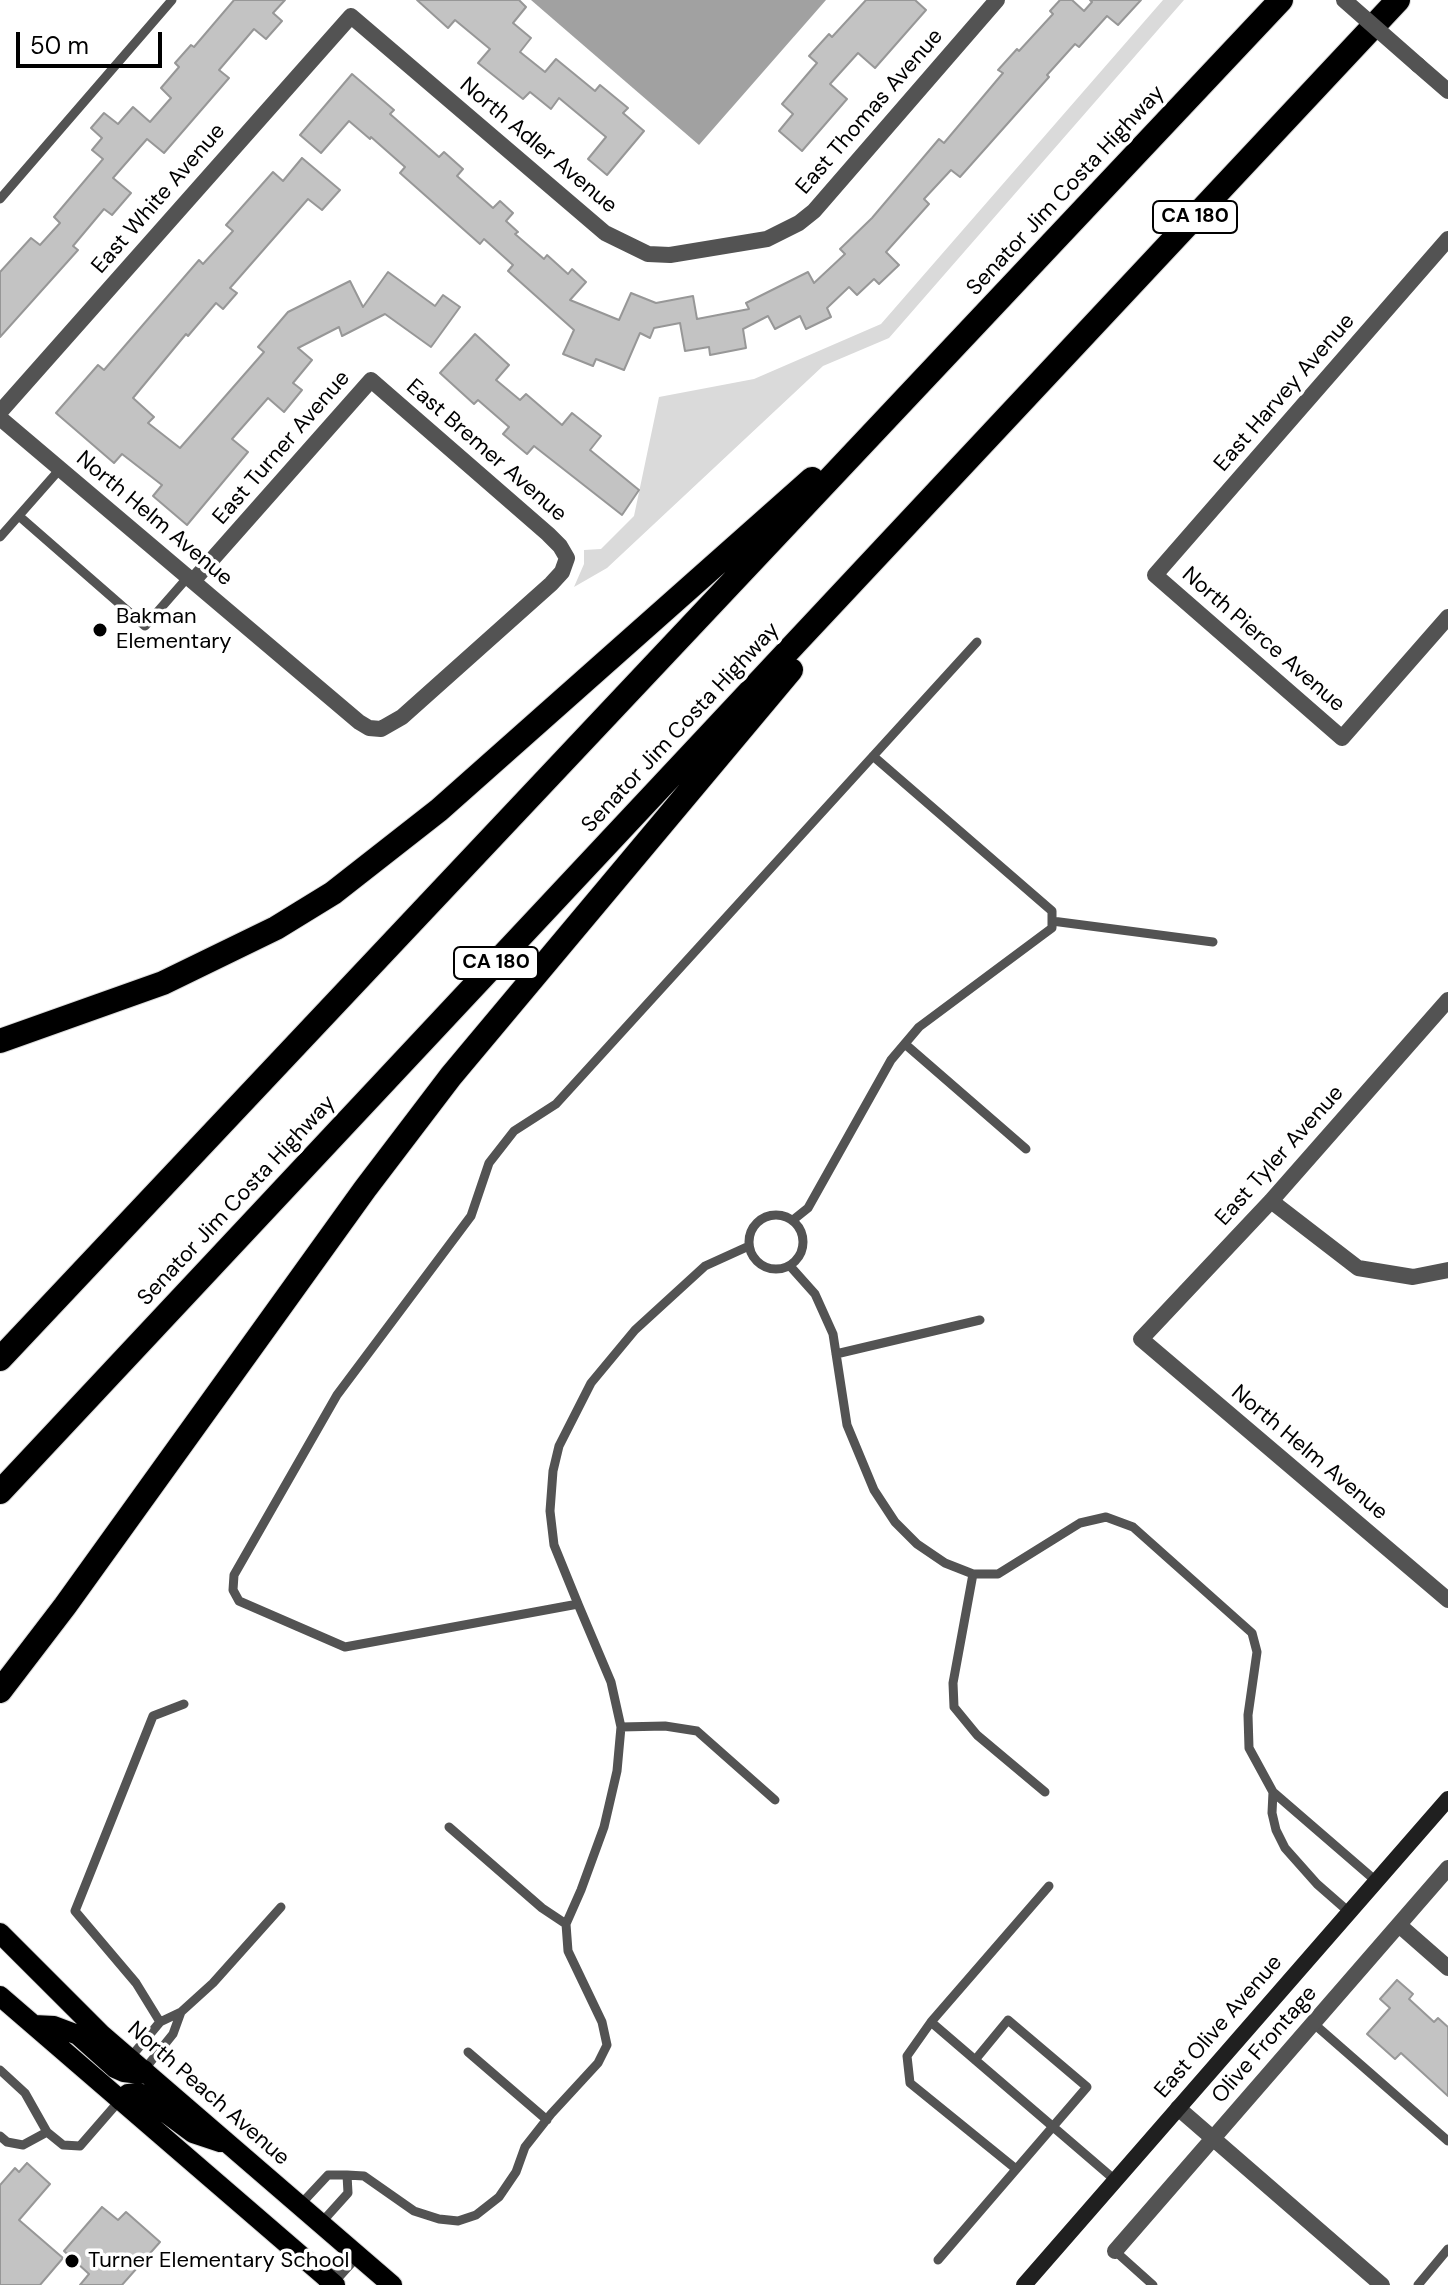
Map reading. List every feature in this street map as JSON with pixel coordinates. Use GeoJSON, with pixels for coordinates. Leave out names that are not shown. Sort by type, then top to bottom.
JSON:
{"type":"FeatureCollection","features":[{"type":"Feature","properties":{"kind":"highway","name":"Senator Jim Costa Highway"},"geometry":{"type":"LineString","coordinates":[[0,1359],[1281,0]]}},
{"type":"Feature","properties":{"kind":"highway","name":"Senator Jim Costa Highway"},"geometry":{"type":"LineString","coordinates":[[0,1492],[1398,0]]}},
{"type":"Feature","properties":{"kind":"highway"},"geometry":{"type":"LineString","coordinates":[[0,1041],[163,983],[276,928],[333,893],[439,810],[931,374]]}},
{"type":"Feature","properties":{"kind":"highway"},"geometry":{"type":"LineString","coordinates":[[0,1691],[65,1606],[365,1189],[451,1076],[992,433]]}},
{"type":"Feature","properties":{"kind":"main road","name":"East Olive Avenue"},"geometry":{"type":"LineString","coordinates":[[1024,2285],[1448,1799]]}},
{"type":"Feature","properties":{"kind":"main road","name":"North Peach Avenue"},"geometry":{"type":"LineString","coordinates":[[0,1933],[78,2012],[392,2285]]}},
{"type":"Feature","properties":{"kind":"main road"},"geometry":{"type":"LineString","coordinates":[[0,1996],[331,2284]]}},
{"type":"Feature","properties":{"kind":"main road"},"geometry":{"type":"LineString","coordinates":[[34,2025],[54,2026],[78,2035],[115,2068],[124,2072],[140,2074],[137,2064]]}},
{"type":"Feature","properties":{"kind":"main road"},"geometry":{"type":"LineString","coordinates":[[120,2100],[128,2094],[139,2093],[193,2133],[228,2143]]}},
{"type":"Feature","properties":{"kind":"street","name":"East Thomas Avenue"},"geometry":{"type":"LineString","coordinates":[[719,248],[767,239],[784,232],[814,211],[997,0]]}},
{"type":"Feature","properties":{"kind":"street"},"geometry":{"type":"LineString","coordinates":[[1344,0],[1448,91]]}},
{"type":"Feature","properties":{"kind":"street","name":"North Adler Avenue"},"geometry":{"type":"LineString","coordinates":[[351,16],[605,233],[648,254],[670,255],[719,248]]}},
{"type":"Feature","properties":{"kind":"street","name":"East White Avenue"},"geometry":{"type":"LineString","coordinates":[[0,415],[351,16]]}},
{"type":"Feature","properties":{"kind":"street","name":"East Harvey Avenue"},"geometry":{"type":"LineString","coordinates":[[1155,575],[1448,239]]}},
{"type":"Feature","properties":{"kind":"street","name":"East Bremer Avenue"},"geometry":{"type":"LineString","coordinates":[[371,380],[548,534],[567,558]]}},
{"type":"Feature","properties":{"kind":"street","name":"East Turner Avenue"},"geometry":{"type":"LineString","coordinates":[[191,579],[371,380]]}},
{"type":"Feature","properties":{"kind":"street","name":"North Helm Avenue"},"geometry":{"type":"LineString","coordinates":[[0,415],[369,728],[381,729],[402,717],[551,584],[562,572],[567,558]]}},
{"type":"Feature","properties":{"kind":"street","name":"North Pierce Avenue"},"geometry":{"type":"LineString","coordinates":[[1155,575],[1342,738],[1448,617]]}},
{"type":"Feature","properties":{"kind":"street","name":"East Tyler Avenue"},"geometry":{"type":"LineString","coordinates":[[1141,1339],[1271,1201],[1448,1000]]}},
{"type":"Feature","properties":{"kind":"street"},"geometry":{"type":"LineString","coordinates":[[1271,1201],[1358,1268],[1413,1277],[1448,1270]]}},
{"type":"Feature","properties":{"kind":"street","name":"North Helm Avenue"},"geometry":{"type":"LineString","coordinates":[[1141,1339],[1448,1600]]}},
{"type":"Feature","properties":{"kind":"street","name":"Olive Frontage"},"geometry":{"type":"LineString","coordinates":[[1115,2251],[1448,1868]]}},
{"type":"Feature","properties":{"kind":"street"},"geometry":{"type":"LineString","coordinates":[[1399,1925],[1448,1968]]}},
{"type":"Feature","properties":{"kind":"street"},"geometry":{"type":"LineString","coordinates":[[1178,2108],[1382,2285]]}},
{"type":"Feature","properties":{"kind":"street"},"geometry":{"type":"LineString","coordinates":[[331,2284],[356,2253]]}},
{"type":"Feature","properties":{"kind":"lane"},"geometry":{"type":"LineString","coordinates":[[0,199],[172,0]]}},
{"type":"Feature","properties":{"kind":"lane"},"geometry":{"type":"LineString","coordinates":[[0,537],[60,469]]}},
{"type":"Feature","properties":{"kind":"lane"},"geometry":{"type":"LineString","coordinates":[[19,516],[145,626],[191,579]]}},
{"type":"Feature","properties":{"kind":"lane"},"geometry":{"type":"LineString","coordinates":[[578,1604],[345,1647],[239,1601],[233,1590],[234,1575],[337,1395],[471,1216],[489,1163],[514,1131],[556,1104],[977,642]]}},
{"type":"Feature","properties":{"kind":"lane"},"geometry":{"type":"LineString","coordinates":[[793,1220],[808,1208],[891,1060],[919,1027],[1052,928],[1052,911],[873,756]]}},
{"type":"Feature","properties":{"kind":"lane"},"geometry":{"type":"LineString","coordinates":[[1052,921],[1213,942]]}},
{"type":"Feature","properties":{"kind":"lane"},"geometry":{"type":"LineString","coordinates":[[905,1044],[1026,1149]]}},
{"type":"Feature","properties":{"kind":"lane"},"geometry":{"type":"LineString","coordinates":[[776,1215],[793,1220],[799,1227],[804,1244],[797,1260],[790,1266],[773,1270],[757,1262],[749,1246],[749,1237],[759,1221],[776,1215]]}},
{"type":"Feature","properties":{"kind":"lane"},"geometry":{"type":"LineString","coordinates":[[300,2205],[328,2175],[347,2175],[364,2176],[414,2211],[439,2219],[458,2221],[476,2215],[499,2197],[516,2172],[525,2147],[598,2063],[607,2045],[602,2022],[568,1951],[566,1924],[604,1827],[617,1771],[621,1727],[611,1682],[554,1545],[550,1511],[553,1471],[559,1446],[591,1383],[635,1330],[705,1266],[749,1246]]}},
{"type":"Feature","properties":{"kind":"lane"},"geometry":{"type":"LineString","coordinates":[[790,1266],[815,1294],[833,1334],[847,1425],[874,1490],[895,1522],[917,1544],[945,1563],[973,1574],[998,1574],[1080,1523],[1106,1517],[1133,1527],[1252,1633],[1257,1652],[1248,1715],[1249,1748],[1273,1792],[1376,1881]]}},
{"type":"Feature","properties":{"kind":"lane"},"geometry":{"type":"LineString","coordinates":[[836,1354],[980,1320]]}},
{"type":"Feature","properties":{"kind":"lane"},"geometry":{"type":"LineString","coordinates":[[973,1574],[953,1683],[954,1707],[977,1735],[1045,1792]]}},
{"type":"Feature","properties":{"kind":"lane"},"geometry":{"type":"LineString","coordinates":[[160,2022],[136,1983],[75,1911],[153,1716],[184,1704]]}},
{"type":"Feature","properties":{"kind":"lane"},"geometry":{"type":"LineString","coordinates":[[621,1727],[665,1726],[697,1731],[775,1800]]}},
{"type":"Feature","properties":{"kind":"lane"},"geometry":{"type":"LineString","coordinates":[[1273,1792],[1272,1813],[1285,1848],[1317,1884],[1349,1912]]}},
{"type":"Feature","properties":{"kind":"lane"},"geometry":{"type":"LineString","coordinates":[[449,1827],[542,1908],[566,1924]]}},
{"type":"Feature","properties":{"kind":"lane"},"geometry":{"type":"LineString","coordinates":[[1016,2169],[910,2083],[907,2056],[931,2022],[1049,1886]]}},
{"type":"Feature","properties":{"kind":"lane"},"geometry":{"type":"LineString","coordinates":[[137,2064],[160,2022],[181,2012],[213,1983],[281,1907]]}},
{"type":"Feature","properties":{"kind":"lane"},"geometry":{"type":"LineString","coordinates":[[137,2064],[173,2034],[181,2012]]}},
{"type":"Feature","properties":{"kind":"lane"},"geometry":{"type":"LineString","coordinates":[[938,2260],[1087,2087],[1008,2020],[975,2060]]}},
{"type":"Feature","properties":{"kind":"lane"},"geometry":{"type":"LineString","coordinates":[[931,2022],[1115,2180]]}},
{"type":"Feature","properties":{"kind":"lane"},"geometry":{"type":"LineString","coordinates":[[1313,2023],[1448,2141]]}},
{"type":"Feature","properties":{"kind":"lane"},"geometry":{"type":"LineString","coordinates":[[468,2052],[547,2120]]}},
{"type":"Feature","properties":{"kind":"lane"},"geometry":{"type":"LineString","coordinates":[[0,2070],[25,2093],[47,2132],[63,2145],[80,2146],[120,2100]]}},
{"type":"Feature","properties":{"kind":"lane"},"geometry":{"type":"LineString","coordinates":[[0,2136],[7,2142],[23,2145],[47,2132]]}},
{"type":"Feature","properties":{"kind":"lane"},"geometry":{"type":"LineString","coordinates":[[321,2223],[348,2193],[347,2175]]}},
{"type":"Feature","properties":{"kind":"lane"},"geometry":{"type":"LineString","coordinates":[[1418,2285],[1448,2249]]}},
{"type":"Feature","properties":{"kind":"lane"},"geometry":{"type":"LineString","coordinates":[[1115,2251],[1153,2285]]}},
{"type":"Feature","properties":{"kind":"shaded area"},"geometry":{"type":"Polygon","coordinates":[[[531,0],[826,0],[699,145],[531,0]]]}},
{"type":"Feature","properties":{"kind":"shaded area"},"geometry":{"type":"Polygon","coordinates":[[[1163,0],[1184,0],[889,338],[823,366],[607,568],[574,587],[584,564],[584,550],[601,549],[634,516],[659,397],[754,379],[881,324],[1163,0]]]}},
{"type":"Feature","properties":{"kind":"building"},"geometry":{"type":"Polygon","coordinates":[[[234,0],[285,0],[273,13],[282,21],[266,39],[254,29],[219,70],[229,78],[164,153],[147,139],[113,178],[131,193],[112,215],[104,209],[73,246],[78,250],[0,337],[0,272],[31,238],[40,245],[60,223],[54,217],[103,159],[92,150],[102,138],[91,128],[104,113],[118,124],[133,107],[150,122],[171,98],[161,88],[179,67],[175,63],[191,45],[194,47],[234,0]]]}},
{"type":"Feature","properties":{"kind":"building"},"geometry":{"type":"Polygon","coordinates":[[[417,0],[519,0],[526,7],[513,23],[531,38],[520,52],[545,72],[556,59],[595,91],[600,85],[628,108],[623,113],[644,131],[607,175],[588,159],[606,137],[559,98],[551,109],[530,92],[523,99],[478,63],[490,49],[455,20],[448,28],[417,0]]]}},
{"type":"Feature","properties":{"kind":"building"},"geometry":{"type":"Polygon","coordinates":[[[866,0],[915,0],[926,10],[875,68],[858,53],[830,84],[847,99],[802,151],[779,131],[793,114],[782,104],[817,63],[809,56],[829,34],[832,37],[866,0]]]}},
{"type":"Feature","properties":{"kind":"building"},"geometry":{"type":"Polygon","coordinates":[[[1060,0],[1072,0],[1084,11],[1092,2],[1090,0],[1141,0],[1118,25],[1107,16],[1079,47],[1075,44],[960,177],[951,170],[924,199],[929,204],[886,252],[899,265],[879,284],[874,279],[857,295],[849,287],[827,308],[831,317],[806,329],[800,316],[775,329],[768,316],[743,329],[746,348],[710,355],[709,347],[685,351],[680,323],[654,328],[650,338],[640,333],[624,370],[596,359],[593,366],[563,354],[574,330],[508,271],[513,265],[484,239],[480,244],[400,173],[405,167],[371,137],[349,121],[321,153],[300,135],[352,74],[394,110],[390,114],[439,157],[444,152],[463,169],[457,176],[493,208],[500,201],[513,213],[506,221],[518,232],[515,234],[544,259],[547,255],[568,274],[572,269],[586,282],[570,300],[619,320],[631,293],[656,303],[693,296],[697,319],[749,309],[746,303],[808,272],[814,283],[845,254],[840,249],[872,218],[939,139],[944,143],[1003,73],[998,70],[1053,14],[1050,11],[1060,0]]]}},
{"type":"Feature","properties":{"kind":"building"},"geometry":{"type":"Polygon","coordinates":[[[302,158],[340,190],[322,210],[308,199],[230,288],[237,293],[223,309],[216,303],[133,398],[154,417],[148,423],[180,448],[264,352],[258,347],[288,312],[350,281],[363,307],[388,272],[435,306],[443,295],[460,307],[431,347],[385,314],[342,336],[339,327],[298,348],[312,360],[293,383],[302,390],[284,412],[268,398],[232,439],[248,452],[187,525],[153,496],[162,485],[122,454],[114,463],[56,413],[98,365],[104,370],[199,260],[203,264],[233,231],[226,225],[273,172],[283,181],[302,158]]]}},
{"type":"Feature","properties":{"kind":"building"},"geometry":{"type":"Polygon","coordinates":[[[475,334],[509,365],[496,380],[520,400],[526,394],[562,425],[572,413],[601,436],[590,450],[639,490],[622,515],[534,446],[527,454],[503,434],[509,427],[478,400],[474,404],[440,373],[475,334]]]}},
{"type":"Feature","properties":{"kind":"building"},"geometry":{"type":"Polygon","coordinates":[[[1397,1980],[1413,1994],[1409,1999],[1434,2022],[1438,2018],[1448,2027],[1448,2096],[1401,2053],[1395,2059],[1367,2034],[1390,2008],[1380,1999],[1397,1980]]]}},
{"type":"Feature","properties":{"kind":"building"},"geometry":{"type":"Polygon","coordinates":[[[27,2163],[50,2184],[19,2220],[63,2258],[40,2285],[0,2285],[0,2185],[15,2168],[19,2172],[27,2163]]]}},
{"type":"Feature","properties":{"kind":"building"},"geometry":{"type":"Polygon","coordinates":[[[102,2207],[118,2220],[126,2212],[160,2242],[122,2285],[80,2285],[89,2274],[64,2251],[102,2207]]]}},
{"type":"Feature","properties":{"kind":"place","name":"Bakman Elementary"},"geometry":{"type":"Point","coordinates":[100,630]}},
{"type":"Feature","properties":{"kind":"place","name":"Turner Elementary School"},"geometry":{"type":"Point","coordinates":[72,2261]}}]}
